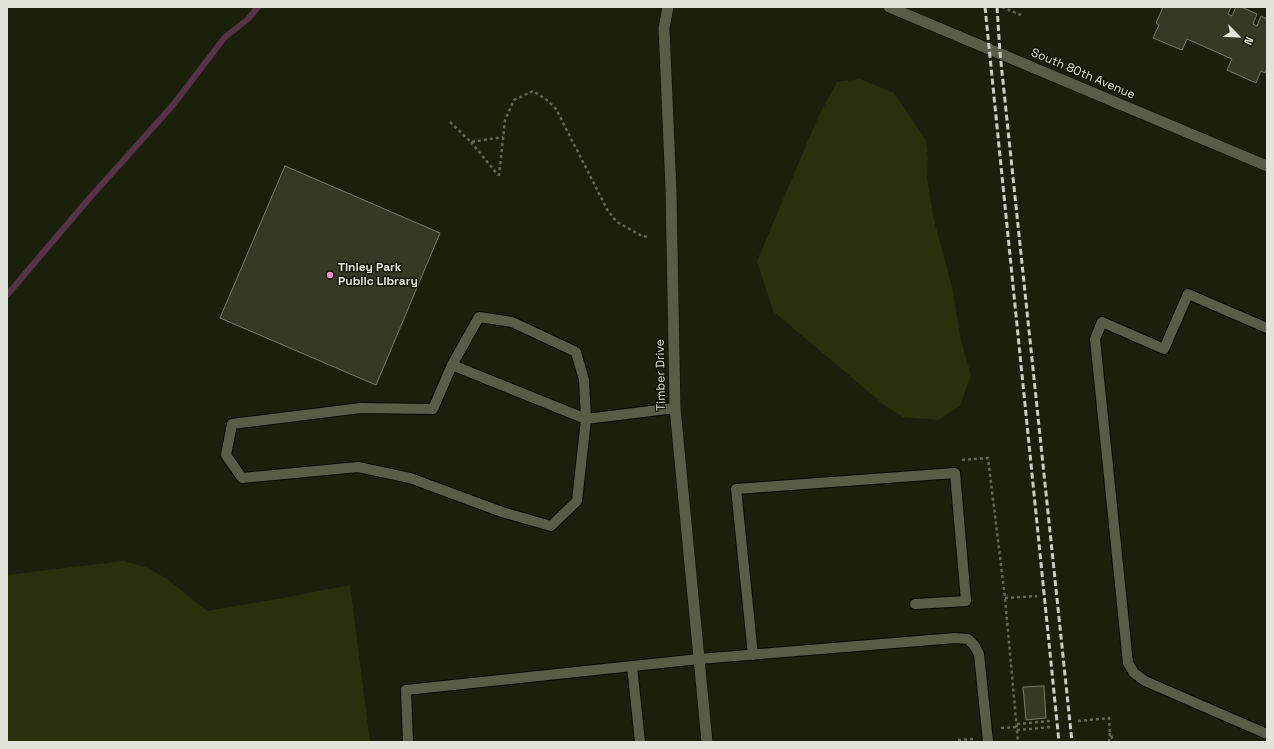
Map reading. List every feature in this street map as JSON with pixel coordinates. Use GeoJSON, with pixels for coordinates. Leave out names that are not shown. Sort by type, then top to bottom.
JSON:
{"type":"FeatureCollection","features":[{"type":"Feature","properties":{"kind":"street","name":"Timber Drive"},"geometry":{"type":"LineString","coordinates":[[668,7],[664,28],[671,190],[675,408],[707,742]]}},
{"type":"Feature","properties":{"kind":"street","name":"South 80th Avenue"},"geometry":{"type":"LineString","coordinates":[[889,7],[1267,166]]}},
{"type":"Feature","properties":{"kind":"lane"},"geometry":{"type":"LineString","coordinates":[[1267,328],[1188,294],[1164,349],[1102,322],[1095,340],[1128,663],[1134,673],[1145,681],[1267,734]]}},
{"type":"Feature","properties":{"kind":"lane"},"geometry":{"type":"LineString","coordinates":[[479,318],[512,322],[576,352],[584,380],[586,419],[577,501],[551,526],[502,512],[410,478],[358,466],[242,478],[226,456],[232,424],[361,408],[433,409],[452,365],[479,318]]}},
{"type":"Feature","properties":{"kind":"lane"},"geometry":{"type":"LineString","coordinates":[[452,365],[586,419],[675,408]]}},
{"type":"Feature","properties":{"kind":"lane"},"geometry":{"type":"LineString","coordinates":[[753,656],[736,490],[955,473],[966,600],[915,604]]}},
{"type":"Feature","properties":{"kind":"lane"},"geometry":{"type":"LineString","coordinates":[[408,742],[406,690],[699,659],[753,656],[919,641],[968,639],[974,645],[979,654],[988,742]]}},
{"type":"Feature","properties":{"kind":"lane"},"geometry":{"type":"LineString","coordinates":[[632,666],[640,742]]}},
{"type":"Feature","properties":{"kind":"path"},"geometry":{"type":"LineString","coordinates":[[1002,7],[1021,15]]}},
{"type":"Feature","properties":{"kind":"path"},"geometry":{"type":"LineString","coordinates":[[450,122],[471,142],[499,176],[505,120],[514,100],[534,91],[547,100],[556,109],[608,211],[617,222],[642,236],[650,237]]}},
{"type":"Feature","properties":{"kind":"path"},"geometry":{"type":"LineString","coordinates":[[471,142],[503,137]]}},
{"type":"Feature","properties":{"kind":"path"},"geometry":{"type":"LineString","coordinates":[[960,460],[988,458],[1005,598],[1018,742]]}},
{"type":"Feature","properties":{"kind":"path"},"geometry":{"type":"LineString","coordinates":[[1005,598],[1037,596]]}},
{"type":"Feature","properties":{"kind":"path"},"geometry":{"type":"LineString","coordinates":[[1078,721],[1109,718],[1109,742]]}},
{"type":"Feature","properties":{"kind":"path"},"geometry":{"type":"LineString","coordinates":[[1017,727],[1050,721]]}},
{"type":"Feature","properties":{"kind":"path"},"geometry":{"type":"LineString","coordinates":[[1001,733],[1000,728],[1051,727]]}},
{"type":"Feature","properties":{"kind":"path"},"geometry":{"type":"LineString","coordinates":[[1110,733],[1114,742]]}},
{"type":"Feature","properties":{"kind":"green space"},"geometry":{"type":"Polygon","coordinates":[[[860,79],[894,93],[926,140],[928,158],[927,178],[933,216],[953,291],[961,341],[971,375],[960,406],[938,420],[903,417],[883,404],[773,311],[757,261],[819,115],[837,82],[860,79]]]}},
{"type":"Feature","properties":{"kind":"green space"},"geometry":{"type":"Polygon","coordinates":[[[123,561],[148,568],[167,579],[207,611],[350,585],[370,742],[7,742],[7,575],[123,561]]]}},
{"type":"Feature","properties":{"kind":"building"},"geometry":{"type":"Polygon","coordinates":[[[1163,7],[1231,7],[1228,14],[1232,16],[1236,7],[1241,7],[1257,14],[1253,24],[1257,26],[1261,16],[1267,19],[1267,69],[1265,73],[1261,71],[1256,83],[1227,70],[1232,59],[1187,39],[1182,50],[1153,38],[1159,25],[1156,23],[1163,7]]]}},
{"type":"Feature","properties":{"kind":"building","name":"Tinley Park Public Library"},"geometry":{"type":"Polygon","coordinates":[[[285,166],[440,233],[376,385],[220,318],[285,166]]]}},
{"type":"Feature","properties":{"kind":"building"},"geometry":{"type":"Polygon","coordinates":[[[1044,686],[1046,718],[1026,720],[1023,687],[1044,686]]]}},
{"type":"Feature","properties":{"kind":"waterway"},"geometry":{"type":"LineString","coordinates":[[7,295],[87,201],[173,105],[225,37],[248,19],[258,7]]}},
{"type":"Feature","properties":{"kind":"railway"},"geometry":{"type":"LineString","coordinates":[[985,7],[1059,742]]}},
{"type":"Feature","properties":{"kind":"railway"},"geometry":{"type":"LineString","coordinates":[[997,7],[1000,53],[1072,742]]}},
{"type":"Feature","properties":{"kind":"place","name":"Tinley Park Public Library"},"geometry":{"type":"Point","coordinates":[330,275]}}]}
